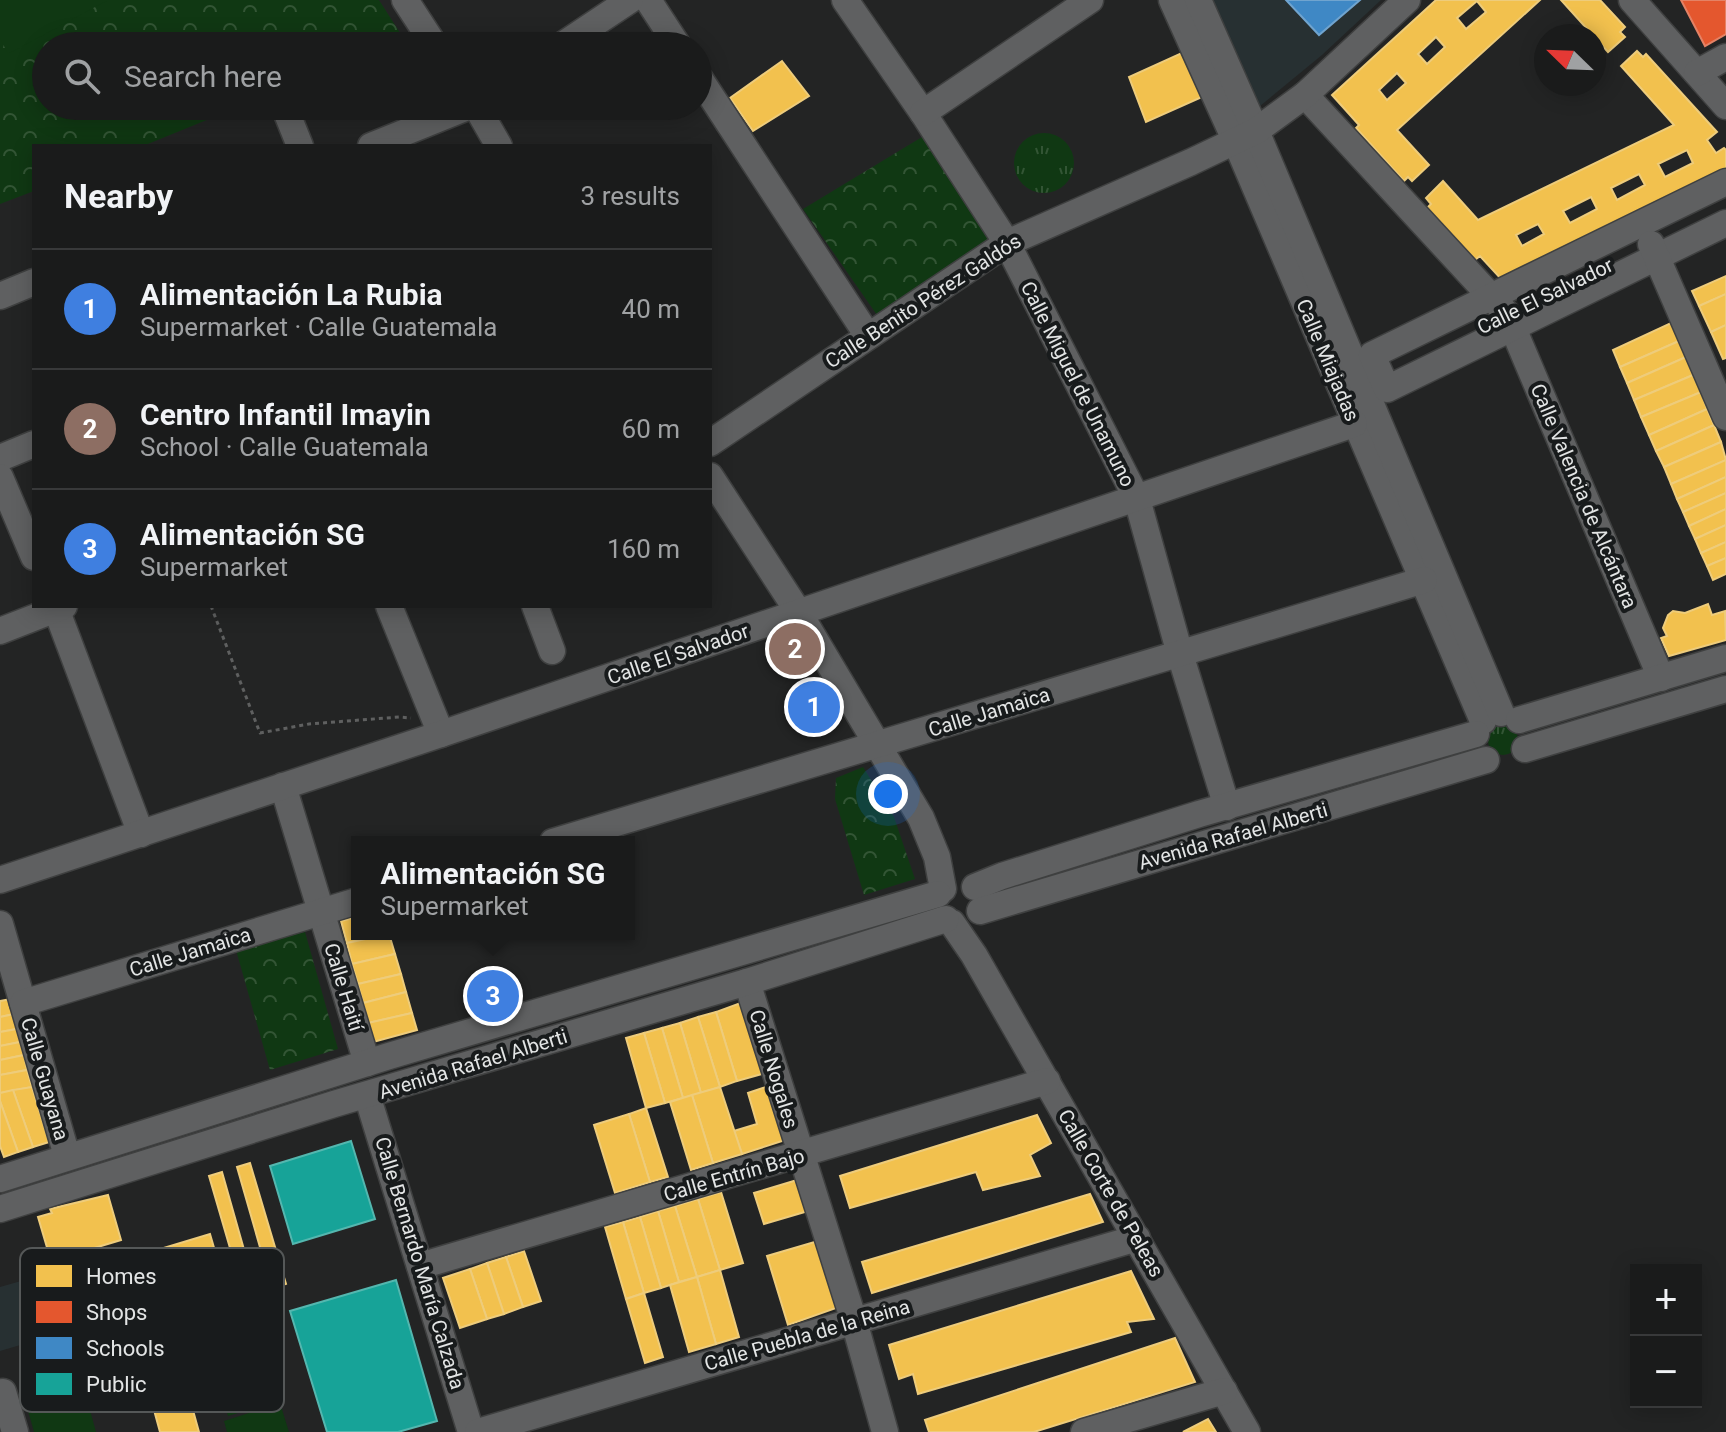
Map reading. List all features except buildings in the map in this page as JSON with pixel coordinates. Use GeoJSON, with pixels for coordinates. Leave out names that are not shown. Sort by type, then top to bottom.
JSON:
{"type":"FeatureCollection","features":[{"type":"Feature","properties":{"kind":"street"},"geometry":{"type":"LineString","coordinates":[[405,0],[426,32]]}},
{"type":"Feature","properties":{"kind":"street"},"geometry":{"type":"LineString","coordinates":[[582,32],[630,0]]}},
{"type":"Feature","properties":{"kind":"street"},"geometry":{"type":"LineString","coordinates":[[648,0],[669,32]]}},
{"type":"Feature","properties":{"kind":"street"},"geometry":{"type":"LineString","coordinates":[[923,113],[1090,0]]}},
{"type":"Feature","properties":{"kind":"street","name":"Calle Miajadas"},"geometry":{"type":"LineString","coordinates":[[1172,0],[1246,136],[1363,382],[1495,722]]}},
{"type":"Feature","properties":{"kind":"street","name":"Calle Miajadas"},"geometry":{"type":"LineString","coordinates":[[1198,0],[1354,424],[1424,580],[1495,722]]}},
{"type":"Feature","properties":{"kind":"street","name":"Calle Benito Pérez Galdós"},"geometry":{"type":"LineString","coordinates":[[712,442],[1007,243],[1246,136],[1305,95],[1407,0]]}},
{"type":"Feature","properties":{"kind":"street"},"geometry":{"type":"LineString","coordinates":[[1632,0],[1726,106]]}},
{"type":"Feature","properties":{"kind":"street","name":"Calle Miguel de Unamuno"},"geometry":{"type":"LineString","coordinates":[[855,4],[1007,243],[1137,499],[1227,807]]}},
{"type":"Feature","properties":{"kind":"street"},"geometry":{"type":"LineString","coordinates":[[1697,73],[1726,57]]}},
{"type":"Feature","properties":{"kind":"street","name":"Calle Valencia de Alcántara"},"geometry":{"type":"LineString","coordinates":[[1305,95],[1507,314],[1661,678]]}},
{"type":"Feature","properties":{"kind":"street"},"geometry":{"type":"LineString","coordinates":[[712,97],[868,336]]}},
{"type":"Feature","properties":{"kind":"street"},"geometry":{"type":"LineString","coordinates":[[290,120],[299,144]]}},
{"type":"Feature","properties":{"kind":"street"},"geometry":{"type":"LineString","coordinates":[[376,144],[437,120]]}},
{"type":"Feature","properties":{"kind":"street"},"geometry":{"type":"LineString","coordinates":[[482,120],[498,144]]}},
{"type":"Feature","properties":{"kind":"street"},"geometry":{"type":"LineString","coordinates":[[1726,182],[1372,355],[1387,389],[1726,223]]}},
{"type":"Feature","properties":{"kind":"street","name":"Calle El Salvador"},"geometry":{"type":"LineString","coordinates":[[1363,382],[1726,208]]}},
{"type":"Feature","properties":{"kind":"street"},"geometry":{"type":"LineString","coordinates":[[1651,244],[1726,417]]}},
{"type":"Feature","properties":{"kind":"street"},"geometry":{"type":"LineString","coordinates":[[0,296],[32,283]]}},
{"type":"Feature","properties":{"kind":"street","name":"Calle El Salvador"},"geometry":{"type":"LineString","coordinates":[[0,880],[283,786],[438,728],[799,613],[1354,424]]}},
{"type":"Feature","properties":{"kind":"street"},"geometry":{"type":"LineString","coordinates":[[0,458],[32,445]]}},
{"type":"Feature","properties":{"kind":"street"},"geometry":{"type":"LineString","coordinates":[[0,477],[32,552]]}},
{"type":"Feature","properties":{"kind":"street","name":"Calle Corte de Peleas"},"geometry":{"type":"LineString","coordinates":[[712,479],[799,613],[921,818],[960,903],[974,955],[1247,1432]]}},
{"type":"Feature","properties":{"kind":"street","name":"Calle Jamaica"},"geometry":{"type":"LineString","coordinates":[[573,836],[1424,580]]}},
{"type":"Feature","properties":{"kind":"street"},"geometry":{"type":"LineString","coordinates":[[0,631],[56,608]]}},
{"type":"Feature","properties":{"kind":"street"},"geometry":{"type":"LineString","coordinates":[[58,608],[141,834]]}},
{"type":"Feature","properties":{"kind":"street"},"geometry":{"type":"LineString","coordinates":[[390,608],[438,728]]}},
{"type":"Feature","properties":{"kind":"street"},"geometry":{"type":"LineString","coordinates":[[536,608],[552,651]]}},
{"type":"Feature","properties":{"kind":"street","name":"Avenida Rafael Alberti"},"geometry":{"type":"LineString","coordinates":[[0,1209],[221,1153],[367,1095],[747,982],[960,903],[1002,876],[1495,722],[1726,658]]}},
{"type":"Feature","properties":{"kind":"street"},"geometry":{"type":"LineString","coordinates":[[1525,749],[1527,734],[1495,722],[1477,748],[1486,760],[1508,763],[1525,749],[1726,689]]}},
{"type":"Feature","properties":{"kind":"street","name":"Avenida Rafael Alberti"},"geometry":{"type":"LineString","coordinates":[[0,1179],[367,1063],[1486,760]]}},
{"type":"Feature","properties":{"kind":"street","name":"Calle Haití"},"geometry":{"type":"LineString","coordinates":[[283,786],[367,1063]]}},
{"type":"Feature","properties":{"kind":"street","name":"Calle Jamaica"},"geometry":{"type":"LineString","coordinates":[[23,1003],[351,903]]}},
{"type":"Feature","properties":{"kind":"street","name":"Calle Guayana"},"geometry":{"type":"LineString","coordinates":[[0,924],[67,1156]]}},
{"type":"Feature","properties":{"kind":"street","name":"Calle Nogales"},"geometry":{"type":"LineString","coordinates":[[747,982],[854,1321],[885,1432]]}},
{"type":"Feature","properties":{"kind":"street","name":"Calle Entrín Bajo"},"geometry":{"type":"LineString","coordinates":[[420,1266],[1047,1081]]}},
{"type":"Feature","properties":{"kind":"street","name":"Calle Bernardo María Calzada"},"geometry":{"type":"LineString","coordinates":[[367,1095],[471,1432]]}},
{"type":"Feature","properties":{"kind":"street","name":"Calle Puebla de la Reina"},"geometry":{"type":"LineString","coordinates":[[478,1432],[1137,1238]]}},
{"type":"Feature","properties":{"kind":"street"},"geometry":{"type":"LineString","coordinates":[[1084,1432],[1224,1391]]}},
{"type":"Feature","properties":{"kind":"street"},"geometry":{"type":"LineString","coordinates":[[3,1392],[15,1432]]}},
{"type":"Feature","properties":{"kind":"path"},"geometry":{"type":"LineString","coordinates":[[212,608],[260,733],[309,724],[399,717],[438,728]]}},
{"type":"Feature","properties":{"kind":"shaded area"},"geometry":{"type":"Polygon","coordinates":[[[1209,0],[1381,0],[1322,55],[1260,106],[1254,105],[1209,0]]]}},
{"type":"Feature","properties":{"kind":"shaded area"},"geometry":{"type":"Polygon","coordinates":[[[20,1281],[20,1345],[0,1351],[0,1287],[20,1281]]]}},
{"type":"Feature","properties":{"kind":"green space"},"geometry":{"type":"Polygon","coordinates":[[[0,0],[379,0],[400,32],[32,32],[32,120],[207,120],[148,144],[32,144],[32,192],[0,204],[0,0]]]}},
{"type":"Feature","properties":{"kind":"green space"},"geometry":{"type":"Polygon","coordinates":[[[0,0],[108,0],[49,32],[32,32],[32,41],[8,54],[0,38],[0,0]]]}},
{"type":"Feature","properties":{"kind":"green space"},"geometry":{"type":"Polygon","coordinates":[[[1044,133],[1066,141],[1074,163],[1066,185],[1044,193],[1022,185],[1014,163],[1022,141],[1044,133]]]}},
{"type":"Feature","properties":{"kind":"green space"},"geometry":{"type":"Polygon","coordinates":[[[922,137],[989,240],[877,315],[803,209],[922,137]]]}},
{"type":"Feature","properties":{"kind":"green space"},"geometry":{"type":"Polygon","coordinates":[[[1503,725],[1514,729],[1518,740],[1514,751],[1503,755],[1492,751],[1488,740],[1492,729],[1503,725]]]}},
{"type":"Feature","properties":{"kind":"green space"},"geometry":{"type":"Polygon","coordinates":[[[863,767],[894,817],[915,879],[864,895],[835,799],[836,778],[863,767]]]}},
{"type":"Feature","properties":{"kind":"green space"},"geometry":{"type":"Polygon","coordinates":[[[305,932],[338,1049],[270,1070],[236,950],[305,932]]]}},
{"type":"Feature","properties":{"kind":"green space"},"geometry":{"type":"Polygon","coordinates":[[[28,1412],[90,1412],[96,1432],[34,1432],[28,1412]]]}},
{"type":"Feature","properties":{"kind":"green space"},"geometry":{"type":"Polygon","coordinates":[[[252,1412],[283,1412],[289,1432],[227,1432],[224,1421],[252,1412]]]}},
{"type":"Feature","properties":{"kind":"place","name":"Centro Infantil Imayin"},"geometry":{"type":"Point","coordinates":[795,649]}},
{"type":"Feature","properties":{"kind":"place","name":"Alimentación La Rubia"},"geometry":{"type":"Point","coordinates":[814,707]}},
{"type":"Feature","properties":{"kind":"place","name":"Alimentación SG"},"geometry":{"type":"Point","coordinates":[493,996]}}]}
